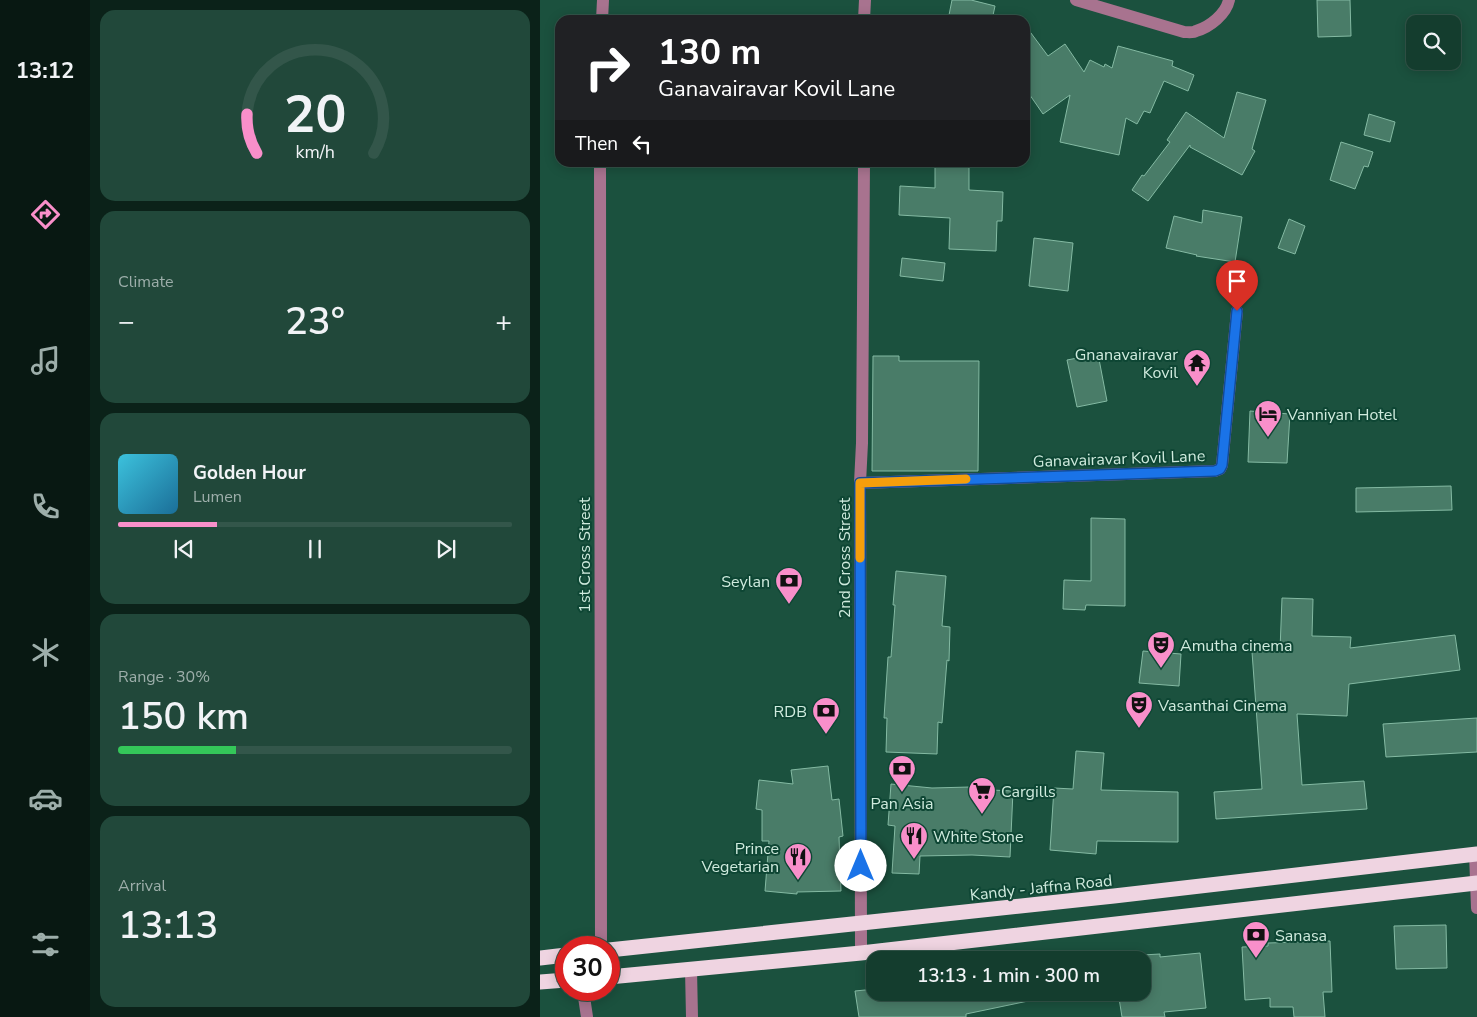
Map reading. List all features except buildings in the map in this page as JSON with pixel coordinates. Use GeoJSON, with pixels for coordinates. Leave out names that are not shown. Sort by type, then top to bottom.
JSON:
{"type":"FeatureCollection","features":[{"type":"Feature","properties":{"kind":"highway","name":"Kandy - Jaffna Road"},"geometry":{"type":"LineString","coordinates":[[620,949],[1114,896],[1476,854]]}},
{"type":"Feature","properties":{"kind":"highway"},"geometry":{"type":"LineString","coordinates":[[620,976],[860,953],[1476,884]]}},
{"type":"Feature","properties":{"kind":"highway"},"geometry":{"type":"LineString","coordinates":[[716,940],[718,966]]}},
{"type":"Feature","properties":{"kind":"highway"},"geometry":{"type":"LineString","coordinates":[[540,958],[555,956]]}},
{"type":"Feature","properties":{"kind":"highway"},"geometry":{"type":"LineString","coordinates":[[540,982],[555,981]]}},
{"type":"Feature","properties":{"kind":"street"},"geometry":{"type":"LineString","coordinates":[[602,15],[603,0]]}},
{"type":"Feature","properties":{"kind":"street"},"geometry":{"type":"LineString","coordinates":[[864,0],[864,15]]}},
{"type":"Feature","properties":{"kind":"street"},"geometry":{"type":"LineString","coordinates":[[1076,0],[1184,32],[1195,32],[1221,16],[1229,0]]}},
{"type":"Feature","properties":{"kind":"street","name":"1st Cross Street"},"geometry":{"type":"LineString","coordinates":[[600,167],[601,936]]}},
{"type":"Feature","properties":{"kind":"street","name":"2nd Cross Street"},"geometry":{"type":"LineString","coordinates":[[860,953],[860,483],[864,167]]}},
{"type":"Feature","properties":{"kind":"street","name":"Ganavairavar Kovil Lane"},"geometry":{"type":"LineString","coordinates":[[860,483],[1215,471],[1220,469],[1222,465],[1237,311]]}},
{"type":"Feature","properties":{"kind":"street"},"geometry":{"type":"LineString","coordinates":[[1476,854],[1477,908]]}},
{"type":"Feature","properties":{"kind":"street"},"geometry":{"type":"LineString","coordinates":[[691,969],[692,1017]]}},
{"type":"Feature","properties":{"kind":"street"},"geometry":{"type":"LineString","coordinates":[[585,1001],[587,1017]]}},
{"type":"Feature","properties":{"kind":"slow traffic"},"geometry":{"type":"LineString","coordinates":[[860,558],[860,483],[966,479]]}},
{"type":"Feature","properties":{"kind":"place","name":"Gnanavairavar Kovil"},"geometry":{"type":"Point","coordinates":[1197,387]}},
{"type":"Feature","properties":{"kind":"place","name":"Vanniyan Hotel"},"geometry":{"type":"Point","coordinates":[1268,438]}},
{"type":"Feature","properties":{"kind":"place","name":"Seylan"},"geometry":{"type":"Point","coordinates":[789,605]}},
{"type":"Feature","properties":{"kind":"place","name":"Amutha cinema"},"geometry":{"type":"Point","coordinates":[1161,669]}},
{"type":"Feature","properties":{"kind":"place","name":"Vasanthai Cinema"},"geometry":{"type":"Point","coordinates":[1139,729]}},
{"type":"Feature","properties":{"kind":"place","name":"RDB"},"geometry":{"type":"Point","coordinates":[826,735]}},
{"type":"Feature","properties":{"kind":"place","name":"Pan Asia"},"geometry":{"type":"Point","coordinates":[902,793]}},
{"type":"Feature","properties":{"kind":"place","name":"Cargills"},"geometry":{"type":"Point","coordinates":[982,815]}},
{"type":"Feature","properties":{"kind":"place","name":"White Stone"},"geometry":{"type":"Point","coordinates":[914,860]}},
{"type":"Feature","properties":{"kind":"place","name":"Prince Vegetarian"},"geometry":{"type":"Point","coordinates":[798,881]}},
{"type":"Feature","properties":{"kind":"place","name":"Sanasa"},"geometry":{"type":"Point","coordinates":[1256,959]}},
{"type":"Feature","properties":{"kind":"route"},"geometry":{"type":"LineString","coordinates":[[861,866],[860,483],[1215,471],[1220,469],[1222,465],[1237,311]]}}]}
